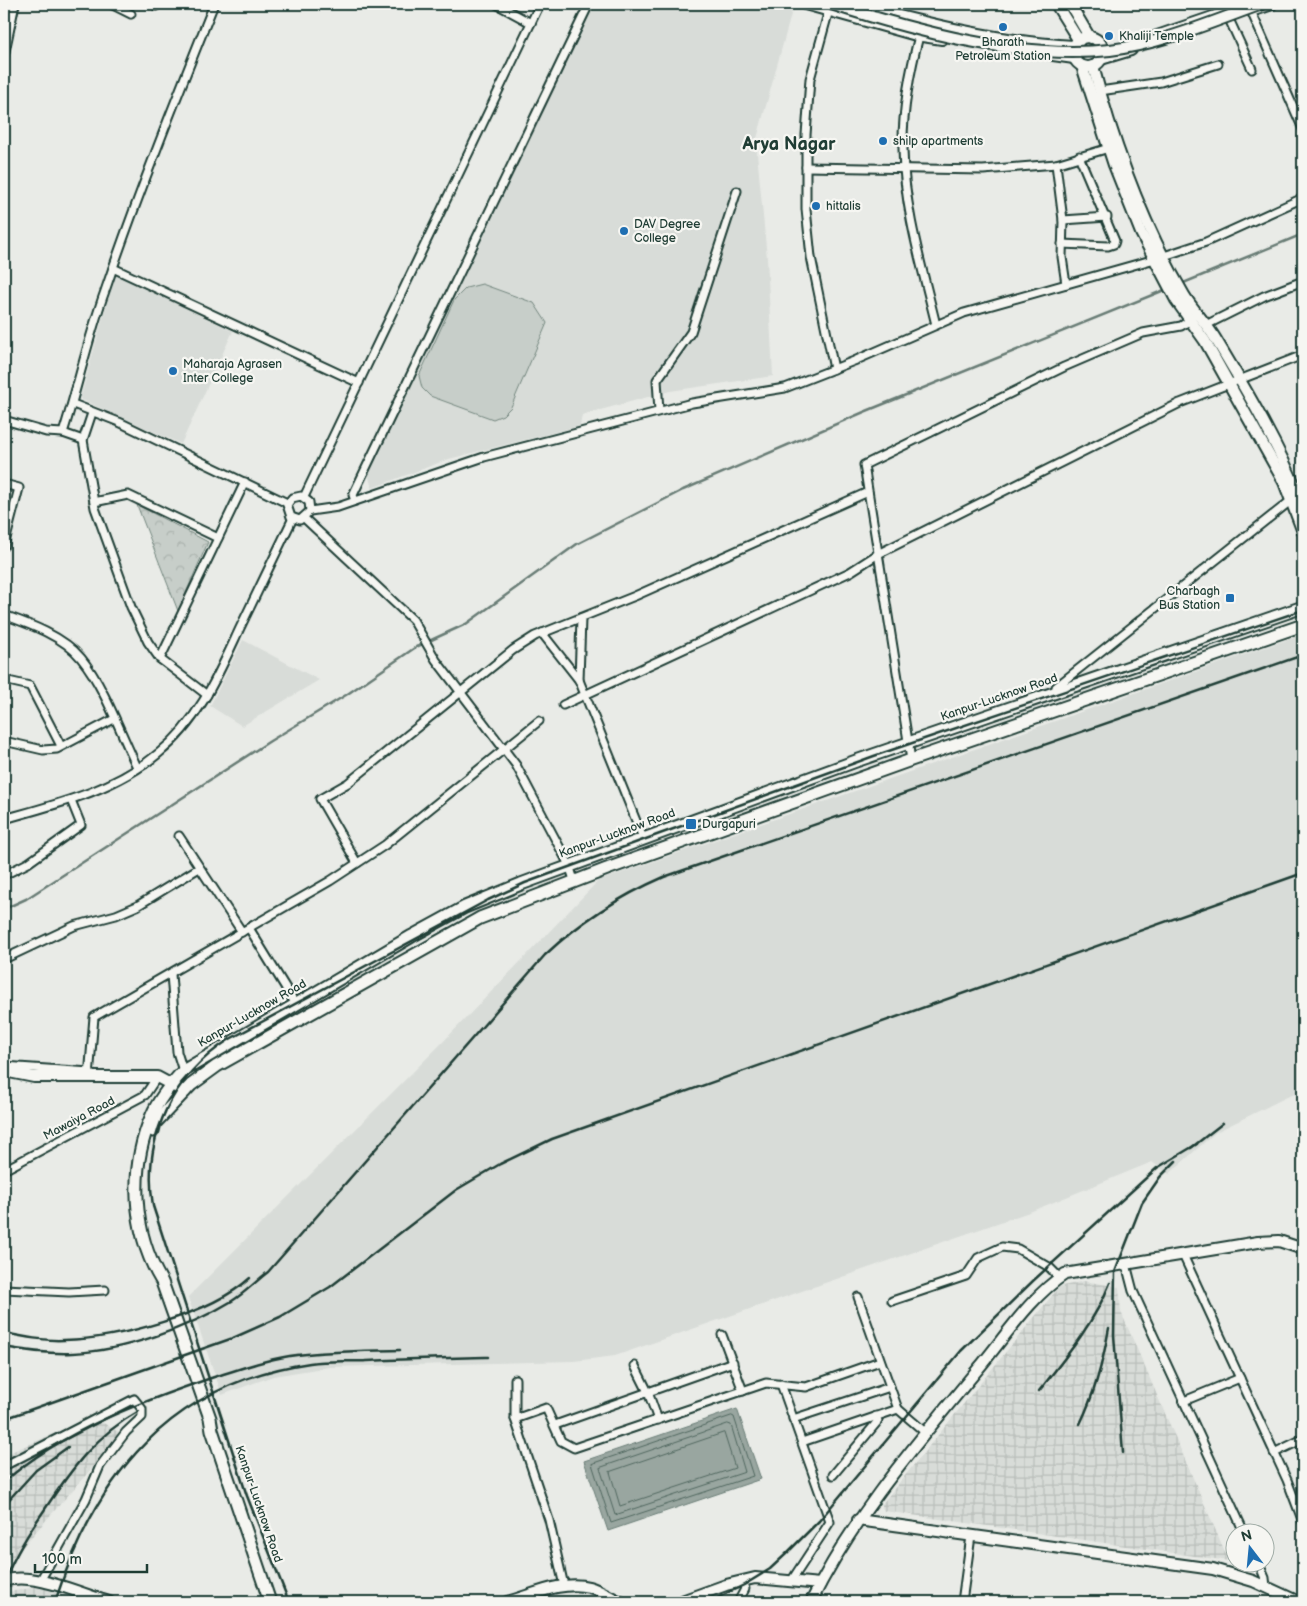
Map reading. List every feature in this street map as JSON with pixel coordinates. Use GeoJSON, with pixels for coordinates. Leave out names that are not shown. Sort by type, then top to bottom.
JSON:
{"type":"FeatureCollection","features":[{"type":"Feature","properties":{"kind":"main road"},"geometry":{"type":"LineString","coordinates":[[805,4],[830,6],[936,34],[978,42],[1052,50],[1094,51],[1151,41],[1262,4]]}},
{"type":"Feature","properties":{"kind":"main road"},"geometry":{"type":"LineString","coordinates":[[852,4],[923,22],[1012,40],[1077,44],[1090,38]]}},
{"type":"Feature","properties":{"kind":"main road"},"geometry":{"type":"LineString","coordinates":[[1056,4],[1077,44],[1074,58]]}},
{"type":"Feature","properties":{"kind":"main road"},"geometry":{"type":"LineString","coordinates":[[1070,4],[1090,38],[1102,47],[1155,37],[1251,7],[1272,4]]}},
{"type":"Feature","properties":{"kind":"main road"},"geometry":{"type":"LineString","coordinates":[[1078,18],[1081,4]]}},
{"type":"Feature","properties":{"kind":"main road"},"geometry":{"type":"LineString","coordinates":[[830,6],[919,36],[1008,51],[1074,58],[1082,66],[1128,202],[1160,258],[1189,320],[1234,381]]}},
{"type":"Feature","properties":{"kind":"main road"},"geometry":{"type":"LineString","coordinates":[[1082,66],[1093,66],[1101,59],[1159,43],[1229,19],[1251,7]]}},
{"type":"Feature","properties":{"kind":"main road"},"geometry":{"type":"LineString","coordinates":[[1101,59],[1102,47]]}},
{"type":"Feature","properties":{"kind":"main road"},"geometry":{"type":"LineString","coordinates":[[1093,66],[1111,133],[1160,258]]}},
{"type":"Feature","properties":{"kind":"main road"},"geometry":{"type":"LineString","coordinates":[[1180,298],[1206,325],[1284,482],[1298,495],[1303,506]]}},
{"type":"Feature","properties":{"kind":"main road"},"geometry":{"type":"LineString","coordinates":[[1298,495],[1303,532]]}},
{"type":"Feature","properties":{"kind":"main road","name":"Kanpur-Lucknow Road"},"geometry":{"type":"LineString","coordinates":[[270,1602],[212,1430],[210,1418],[162,1282],[155,1270],[140,1227],[136,1207],[136,1188],[147,1129],[156,1107],[183,1071],[295,1003],[465,907],[569,865],[643,838],[909,743],[1303,607]]}},
{"type":"Feature","properties":{"kind":"main road","name":"Kanpur-Lucknow Road"},"geometry":{"type":"LineString","coordinates":[[162,1282],[162,1269],[144,1209],[143,1188],[155,1123],[185,1092],[217,1066],[480,918],[575,883],[606,868],[1303,625]]}},
{"type":"Feature","properties":{"kind":"main road"},"geometry":{"type":"LineString","coordinates":[[1213,638],[1219,655]]}},
{"type":"Feature","properties":{"kind":"main road"},"geometry":{"type":"LineString","coordinates":[[1131,666],[1136,683]]}},
{"type":"Feature","properties":{"kind":"main road"},"geometry":{"type":"LineString","coordinates":[[4,1071],[34,1077],[89,1075],[157,1077],[185,1092]]}},
{"type":"Feature","properties":{"kind":"main road"},"geometry":{"type":"LineString","coordinates":[[811,1602],[830,1564],[876,1494],[1051,1283],[1065,1274],[1258,1242],[1279,1241],[1303,1249]]}},
{"type":"Feature","properties":{"kind":"main road","name":"Kanpur-Lucknow Road"},"geometry":{"type":"LineString","coordinates":[[210,1418],[218,1429],[278,1602]]}},
{"type":"Feature","properties":{"kind":"main road"},"geometry":{"type":"LineString","coordinates":[[858,1520],[1213,1569],[1252,1581],[1299,1602]]}},
{"type":"Feature","properties":{"kind":"main road"},"geometry":{"type":"LineString","coordinates":[[4,1581],[19,1578],[40,1581],[96,1600],[109,1602]]}},
{"type":"Feature","properties":{"kind":"main road"},"geometry":{"type":"LineString","coordinates":[[680,1602],[755,1578],[820,1584]]}},
{"type":"Feature","properties":{"kind":"main road"},"geometry":{"type":"LineString","coordinates":[[508,1602],[526,1600],[564,1586],[575,1585],[590,1588],[621,1602]]}},
{"type":"Feature","properties":{"kind":"street"},"geometry":{"type":"LineString","coordinates":[[4,56],[15,4]]}},
{"type":"Feature","properties":{"kind":"street"},"geometry":{"type":"LineString","coordinates":[[111,4],[131,14]]}},
{"type":"Feature","properties":{"kind":"street"},"geometry":{"type":"LineString","coordinates":[[63,433],[104,293],[170,113],[214,4]]}},
{"type":"Feature","properties":{"kind":"street"},"geometry":{"type":"LineString","coordinates":[[496,4],[531,23]]}},
{"type":"Feature","properties":{"kind":"street"},"geometry":{"type":"LineString","coordinates":[[304,497],[540,4]]}},
{"type":"Feature","properties":{"kind":"street"},"geometry":{"type":"LineString","coordinates":[[355,502],[353,495],[589,4]]}},
{"type":"Feature","properties":{"kind":"street"},"geometry":{"type":"LineString","coordinates":[[830,6],[810,79],[806,209],[811,257],[834,369]]}},
{"type":"Feature","properties":{"kind":"street"},"geometry":{"type":"LineString","coordinates":[[1251,7],[1303,129]]}},
{"type":"Feature","properties":{"kind":"street"},"geometry":{"type":"LineString","coordinates":[[1229,19],[1252,69]]}},
{"type":"Feature","properties":{"kind":"street"},"geometry":{"type":"LineString","coordinates":[[923,22],[911,63],[903,149],[917,248],[936,324]]}},
{"type":"Feature","properties":{"kind":"street"},"geometry":{"type":"LineString","coordinates":[[1100,91],[1161,82],[1218,64]]}},
{"type":"Feature","properties":{"kind":"street"},"geometry":{"type":"LineString","coordinates":[[806,167],[983,170],[1056,164],[1109,148]]}},
{"type":"Feature","properties":{"kind":"street"},"geometry":{"type":"LineString","coordinates":[[1062,244],[1097,246],[1114,244],[1115,239],[1107,217],[1080,156]]}},
{"type":"Feature","properties":{"kind":"street"},"geometry":{"type":"LineString","coordinates":[[1056,164],[1063,220],[1062,257],[1066,284]]}},
{"type":"Feature","properties":{"kind":"street"},"geometry":{"type":"LineString","coordinates":[[659,411],[657,380],[691,332],[737,192]]}},
{"type":"Feature","properties":{"kind":"street"},"geometry":{"type":"LineString","coordinates":[[304,518],[310,511],[338,507],[355,502],[484,457],[692,403],[785,388],[964,313],[1160,258],[1206,242],[1303,198]]}},
{"type":"Feature","properties":{"kind":"street"},"geometry":{"type":"LineString","coordinates":[[1063,220],[1107,217]]}},
{"type":"Feature","properties":{"kind":"street"},"geometry":{"type":"LineString","coordinates":[[113,268],[359,383]]}},
{"type":"Feature","properties":{"kind":"street"},"geometry":{"type":"LineString","coordinates":[[1206,325],[1264,296],[1303,281]]}},
{"type":"Feature","properties":{"kind":"street"},"geometry":{"type":"LineString","coordinates":[[912,760],[864,465],[1064,367],[1144,333],[1181,326],[1189,320]]}},
{"type":"Feature","properties":{"kind":"street"},"geometry":{"type":"LineString","coordinates":[[563,705],[850,572],[878,554],[1180,403],[1303,355]]}},
{"type":"Feature","properties":{"kind":"street"},"geometry":{"type":"LineString","coordinates":[[73,404],[119,422],[287,504]]}},
{"type":"Feature","properties":{"kind":"street"},"geometry":{"type":"LineString","coordinates":[[92,413],[83,440],[94,502],[131,606],[148,642],[160,659],[207,695]]}},
{"type":"Feature","properties":{"kind":"street"},"geometry":{"type":"LineString","coordinates":[[4,420],[46,432],[63,433],[83,440]]}},
{"type":"Feature","properties":{"kind":"street"},"geometry":{"type":"LineString","coordinates":[[160,659],[245,482]]}},
{"type":"Feature","properties":{"kind":"street"},"geometry":{"type":"LineString","coordinates":[[4,484],[18,488],[4,546]]}},
{"type":"Feature","properties":{"kind":"street"},"geometry":{"type":"LineString","coordinates":[[357,862],[320,799],[348,783],[513,650],[542,633],[635,596],[868,492]]}},
{"type":"Feature","properties":{"kind":"street"},"geometry":{"type":"LineString","coordinates":[[94,502],[128,495],[218,538]]}},
{"type":"Feature","properties":{"kind":"street"},"geometry":{"type":"LineString","coordinates":[[1056,692],[1056,687],[1298,495]]}},
{"type":"Feature","properties":{"kind":"street"},"geometry":{"type":"LineString","coordinates":[[310,511],[309,502],[304,497],[292,498],[287,504],[288,514],[293,518],[304,518],[413,620],[430,649],[516,765],[569,865],[575,883]]}},
{"type":"Feature","properties":{"kind":"street"},"geometry":{"type":"LineString","coordinates":[[4,819],[71,800],[107,786],[158,755],[184,730],[207,695],[293,518]]}},
{"type":"Feature","properties":{"kind":"street"},"geometry":{"type":"LineString","coordinates":[[4,615],[39,629],[80,657],[96,682],[137,768]]}},
{"type":"Feature","properties":{"kind":"street"},"geometry":{"type":"LineString","coordinates":[[579,680],[581,618]]}},
{"type":"Feature","properties":{"kind":"street"},"geometry":{"type":"LineString","coordinates":[[542,633],[579,680],[643,838]]}},
{"type":"Feature","properties":{"kind":"street"},"geometry":{"type":"LineString","coordinates":[[4,680],[30,686],[61,746]]}},
{"type":"Feature","properties":{"kind":"street"},"geometry":{"type":"LineString","coordinates":[[4,741],[43,750],[61,746],[114,720]]}},
{"type":"Feature","properties":{"kind":"street"},"geometry":{"type":"LineString","coordinates":[[4,1066],[89,1075],[94,1017],[245,930],[384,845],[539,721]]}},
{"type":"Feature","properties":{"kind":"street"},"geometry":{"type":"LineString","coordinates":[[4,875],[28,863],[81,826],[71,800]]}},
{"type":"Feature","properties":{"kind":"street"},"geometry":{"type":"LineString","coordinates":[[179,836],[199,868],[245,930],[295,1003]]}},
{"type":"Feature","properties":{"kind":"street"},"geometry":{"type":"LineString","coordinates":[[4,959],[74,926],[116,915],[137,906],[199,868]]}},
{"type":"Feature","properties":{"kind":"street"},"geometry":{"type":"LineString","coordinates":[[170,974],[177,1052],[183,1071]]}},
{"type":"Feature","properties":{"kind":"street","name":"Mawaiya Road"},"geometry":{"type":"LineString","coordinates":[[4,1170],[145,1095],[157,1077]]}},
{"type":"Feature","properties":{"kind":"street"},"geometry":{"type":"LineString","coordinates":[[892,1301],[966,1276],[978,1258],[1002,1247],[1018,1249],[1049,1267],[1060,1278]]}},
{"type":"Feature","properties":{"kind":"street"},"geometry":{"type":"LineString","coordinates":[[1183,1255],[1302,1518]]}},
{"type":"Feature","properties":{"kind":"street"},"geometry":{"type":"LineString","coordinates":[[1126,1264],[1133,1291],[1240,1524]]}},
{"type":"Feature","properties":{"kind":"street"},"geometry":{"type":"LineString","coordinates":[[4,1289],[69,1292],[105,1290]]}},
{"type":"Feature","properties":{"kind":"street"},"geometry":{"type":"LineString","coordinates":[[858,1297],[898,1409],[926,1433]]}},
{"type":"Feature","properties":{"kind":"street"},"geometry":{"type":"LineString","coordinates":[[722,1335],[743,1391]]}},
{"type":"Feature","properties":{"kind":"street"},"geometry":{"type":"LineString","coordinates":[[515,1420],[546,1408],[561,1442],[574,1448],[766,1383],[806,1387],[880,1361]]}},
{"type":"Feature","properties":{"kind":"street"},"geometry":{"type":"LineString","coordinates":[[555,1425],[733,1362]]}},
{"type":"Feature","properties":{"kind":"street"},"geometry":{"type":"LineString","coordinates":[[635,1366],[648,1392],[658,1420]]}},
{"type":"Feature","properties":{"kind":"street"},"geometry":{"type":"LineString","coordinates":[[1184,1401],[1240,1378]]}},
{"type":"Feature","properties":{"kind":"street"},"geometry":{"type":"LineString","coordinates":[[515,1379],[515,1420],[549,1520],[564,1586]]}},
{"type":"Feature","properties":{"kind":"street"},"geometry":{"type":"LineString","coordinates":[[781,1384],[830,1522],[792,1580]]}},
{"type":"Feature","properties":{"kind":"street"},"geometry":{"type":"LineString","coordinates":[[793,1419],[890,1387]]}},
{"type":"Feature","properties":{"kind":"street"},"geometry":{"type":"LineString","coordinates":[[4,1466],[134,1399],[142,1409],[142,1417],[126,1432],[100,1466],[86,1499],[40,1581]]}},
{"type":"Feature","properties":{"kind":"street"},"geometry":{"type":"LineString","coordinates":[[802,1442],[898,1409]]}},
{"type":"Feature","properties":{"kind":"street"},"geometry":{"type":"LineString","coordinates":[[833,1475],[878,1420],[876,1416]]}},
{"type":"Feature","properties":{"kind":"street"},"geometry":{"type":"LineString","coordinates":[[1274,1453],[1303,1439]]}},
{"type":"Feature","properties":{"kind":"street"},"geometry":{"type":"LineString","coordinates":[[962,1602],[971,1536]]}},
{"type":"Feature","properties":{"kind":"street"},"geometry":{"type":"LineString","coordinates":[[1263,1574],[1266,1588]]}},
{"type":"Feature","properties":{"kind":"street"},"geometry":{"type":"LineString","coordinates":[[738,1602],[746,1589],[742,1581]]}},
{"type":"Feature","properties":{"kind":"shaded area","name":"DAV Degree College"},"geometry":{"type":"Polygon","coordinates":[[[593,4],[772,4],[792,11],[756,142],[767,258],[773,376],[670,391],[582,415],[580,426],[449,459],[372,488],[368,474],[593,4]]]}},
{"type":"Feature","properties":{"kind":"shaded area"},"geometry":{"type":"Polygon","coordinates":[[[115,274],[233,331],[181,444],[80,399],[115,274]]]}},
{"type":"Feature","properties":{"kind":"shaded area"},"geometry":{"type":"Polygon","coordinates":[[[1303,634],[1303,1091],[1216,1132],[1169,1174],[1152,1162],[1032,1211],[615,1356],[574,1361],[329,1367],[273,1376],[222,1395],[188,1297],[440,1045],[598,881],[1303,634]]]}},
{"type":"Feature","properties":{"kind":"shaded area"},"geometry":{"type":"Polygon","coordinates":[[[243,640],[319,680],[242,726],[210,706],[243,640]]]}},
{"type":"Feature","properties":{"kind":"shaded area"},"geometry":{"type":"Polygon","coordinates":[[[1084,1281],[1119,1287],[1121,1312],[1224,1549],[1224,1560],[884,1511],[881,1505],[1059,1287],[1084,1281]]]}},
{"type":"Feature","properties":{"kind":"shaded area"},"geometry":{"type":"Polygon","coordinates":[[[93,1417],[122,1434],[4,1568],[4,1455],[93,1417]]]}},
{"type":"Feature","properties":{"kind":"shaded area"},"geometry":{"type":"Polygon","coordinates":[[[41,1586],[63,1597],[62,1602],[4,1602],[4,1593],[41,1586]]]}},
{"type":"Feature","properties":{"kind":"green space"},"geometry":{"type":"Polygon","coordinates":[[[482,284],[534,303],[547,323],[511,407],[503,415],[493,419],[430,396],[422,388],[419,376],[454,300],[466,288],[482,284]]]}},
{"type":"Feature","properties":{"kind":"green space"},"geometry":{"type":"Polygon","coordinates":[[[137,505],[208,542],[178,611],[137,505]]]}},
{"type":"Feature","properties":{"kind":"water"},"geometry":{"type":"Polygon","coordinates":[[[737,1409],[761,1479],[608,1531],[584,1461],[737,1409]]]}},
{"type":"Feature","properties":{"kind":"waterway"},"geometry":{"type":"LineString","coordinates":[[1181,284],[1303,234]]}},
{"type":"Feature","properties":{"kind":"waterway"},"geometry":{"type":"LineString","coordinates":[[4,909],[26,899],[270,741],[346,695],[416,647],[466,624],[577,544],[683,490],[864,412],[1167,289]]}},
{"type":"Feature","properties":{"kind":"railway"},"geometry":{"type":"LineString","coordinates":[[289,1602],[247,1496],[153,1206],[152,1156],[157,1133],[177,1090],[192,1071],[230,1039],[488,900],[525,883],[874,756],[1303,610]]}},
{"type":"Feature","properties":{"kind":"railway"},"geometry":{"type":"LineString","coordinates":[[4,1347],[38,1352],[64,1353],[113,1348],[176,1329],[215,1311],[237,1298],[268,1272],[545,955],[572,931],[631,893],[664,877],[1303,655]]}},
{"type":"Feature","properties":{"kind":"railway"},"geometry":{"type":"LineString","coordinates":[[4,1419],[233,1338],[280,1317],[330,1287],[456,1190],[500,1164],[552,1139],[1303,873]]}},
{"type":"Feature","properties":{"kind":"railway"},"geometry":{"type":"LineString","coordinates":[[1191,1148],[1223,1123]]}},
{"type":"Feature","properties":{"kind":"railway"},"geometry":{"type":"LineString","coordinates":[[709,1602],[744,1585],[770,1569],[785,1555],[819,1521],[961,1351],[1034,1280],[1157,1168],[1197,1144]]}},
{"type":"Feature","properties":{"kind":"railway"},"geometry":{"type":"LineString","coordinates":[[1123,1453],[1114,1335],[1115,1272],[1142,1203],[1160,1177],[1176,1161]]}},
{"type":"Feature","properties":{"kind":"railway"},"geometry":{"type":"LineString","coordinates":[[4,1333],[56,1340],[86,1339],[110,1335],[162,1322],[188,1313],[212,1303],[233,1291],[250,1278]]}},
{"type":"Feature","properties":{"kind":"railway"},"geometry":{"type":"LineString","coordinates":[[1039,1391],[1088,1326],[1110,1283]]}},
{"type":"Feature","properties":{"kind":"railway"},"geometry":{"type":"LineString","coordinates":[[1080,1424],[1098,1377],[1109,1328]]}},
{"type":"Feature","properties":{"kind":"railway"},"geometry":{"type":"LineString","coordinates":[[4,1482],[52,1447],[78,1432],[133,1407],[217,1376],[287,1356],[400,1350]]}},
{"type":"Feature","properties":{"kind":"railway"},"geometry":{"type":"LineString","coordinates":[[55,1602],[72,1556],[93,1514],[117,1476],[146,1442],[179,1414],[218,1391],[261,1374],[317,1362],[488,1357]]}},
{"type":"Feature","properties":{"kind":"railway"},"geometry":{"type":"LineString","coordinates":[[4,1582],[12,1563],[28,1535],[75,1466],[97,1442],[124,1420],[139,1411]]}},
{"type":"Feature","properties":{"kind":"railway"},"geometry":{"type":"LineString","coordinates":[[4,1505],[36,1470],[68,1447]]}},
{"type":"Feature","properties":{"kind":"place","name":"Bharath Petroleum Station"},"geometry":{"type":"Point","coordinates":[1003,27]}},
{"type":"Feature","properties":{"kind":"place","name":"Khaliji Temple"},"geometry":{"type":"Point","coordinates":[1109,36]}},
{"type":"Feature","properties":{"kind":"place","name":"shilp apartments"},"geometry":{"type":"Point","coordinates":[883,141]}},
{"type":"Feature","properties":{"kind":"place","name":"hittalis"},"geometry":{"type":"Point","coordinates":[816,206]}},
{"type":"Feature","properties":{"kind":"place","name":"DAV Degree College"},"geometry":{"type":"Point","coordinates":[624,231]}},
{"type":"Feature","properties":{"kind":"place","name":"Maharaja Agrasen Inter College"},"geometry":{"type":"Point","coordinates":[173,371]}},
{"type":"Feature","properties":{"kind":"place","name":"Charbagh Bus Station"},"geometry":{"type":"Point","coordinates":[1230,598]}},
{"type":"Feature","properties":{"kind":"place","name":"Durgapuri"},"geometry":{"type":"Point","coordinates":[691,824]}},
{"type":"Feature","properties":{"kind":"district","name":"Arya Nagar"},"geometry":{"type":"Point","coordinates":[789,144]}}]}
